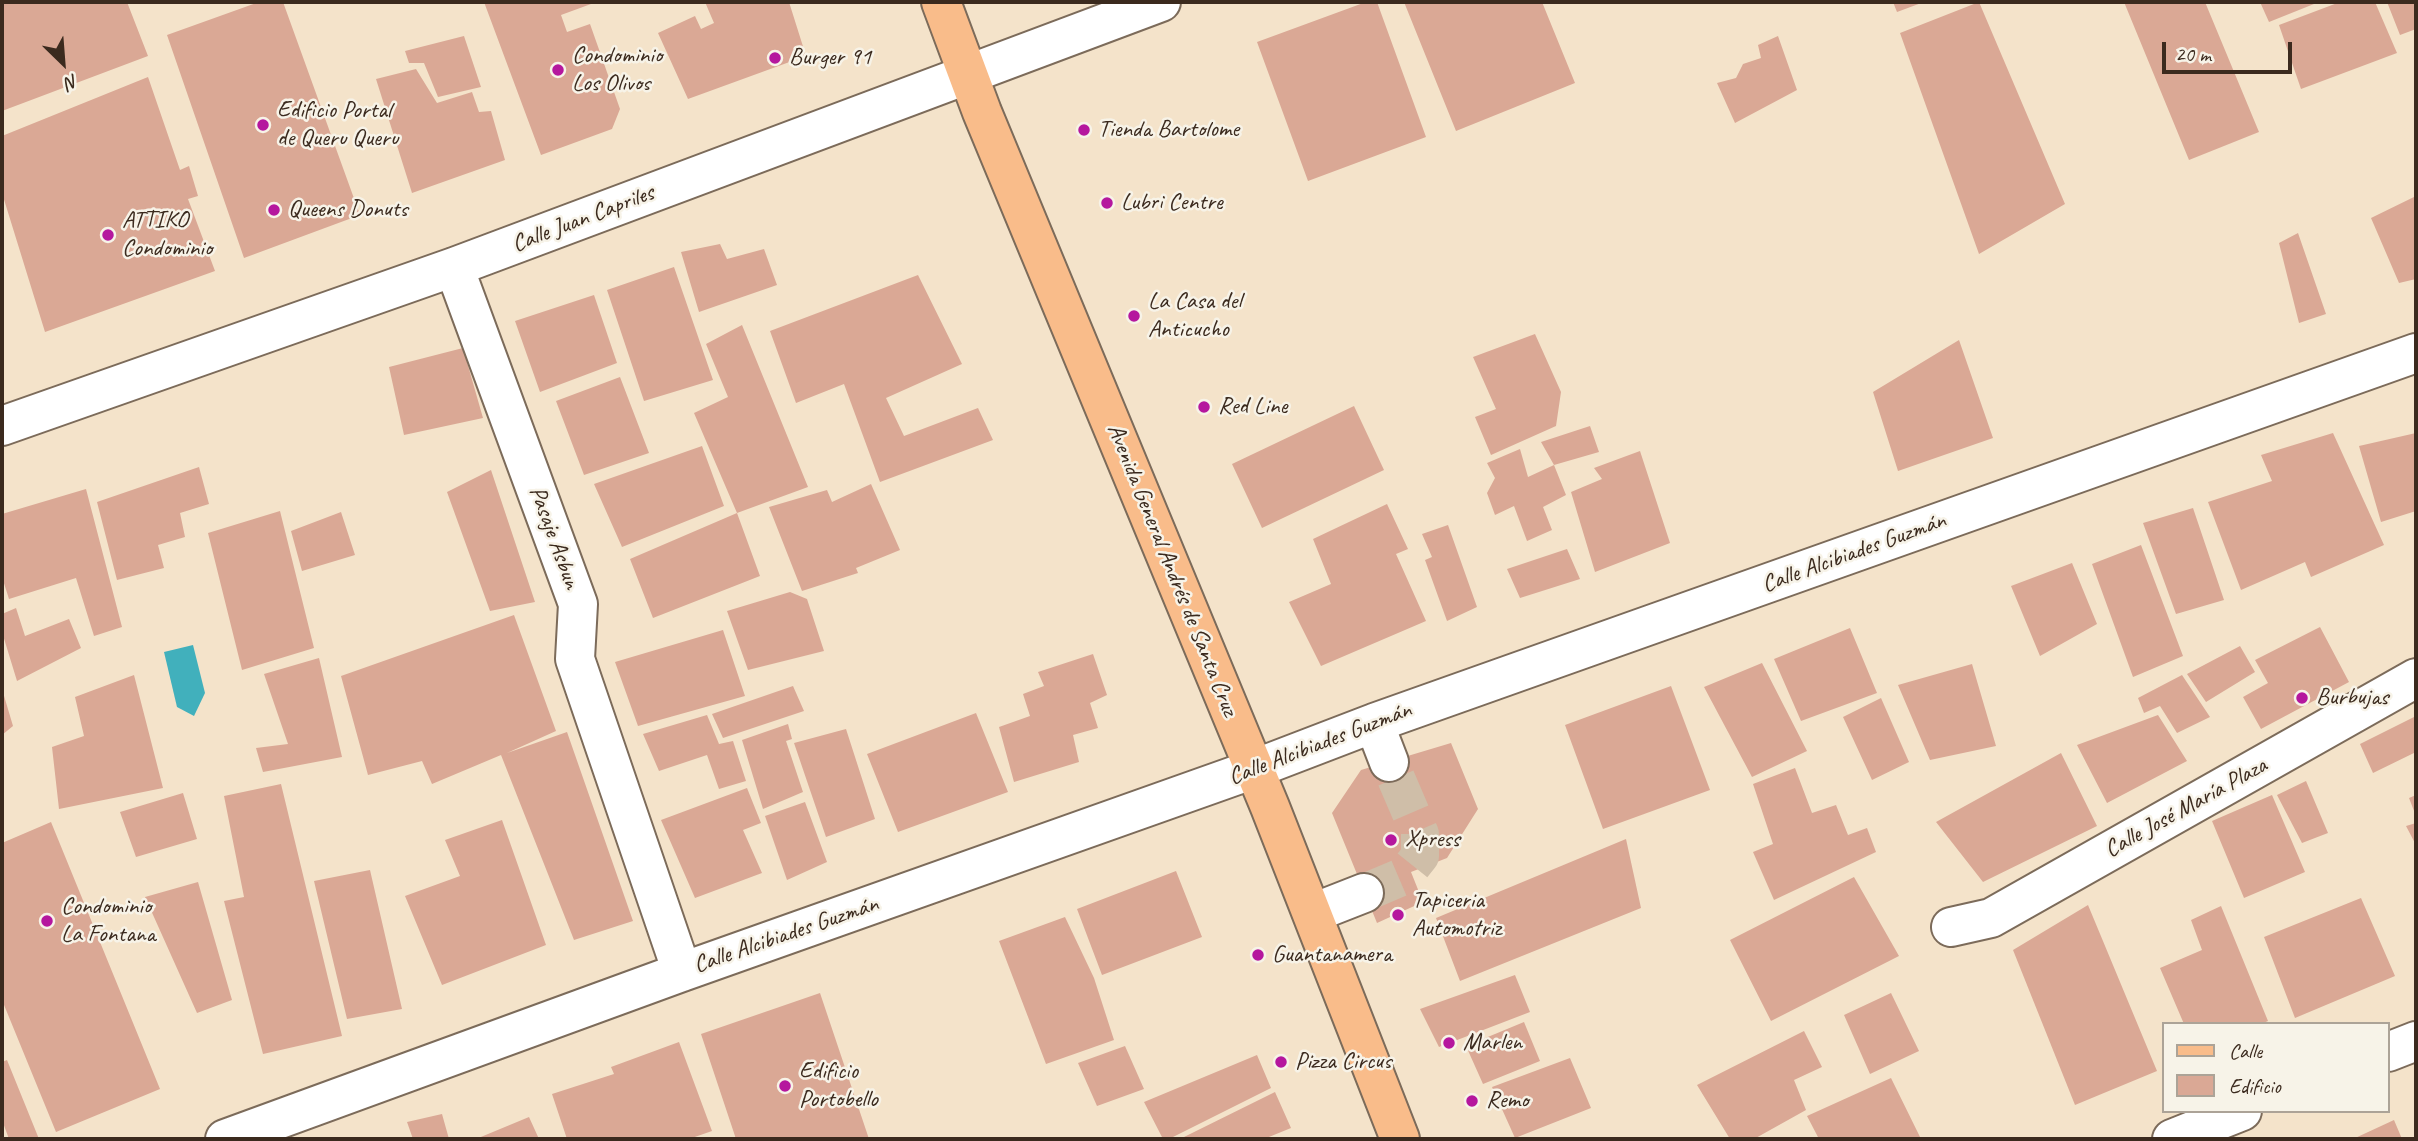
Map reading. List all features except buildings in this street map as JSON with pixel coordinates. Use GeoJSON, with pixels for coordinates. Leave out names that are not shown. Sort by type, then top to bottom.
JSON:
{"type":"FeatureCollection","features":[{"type":"Feature","properties":{"kind":"main road","name":"Avenida General Andrés de Santa Cruz"},"geometry":{"type":"LineString","coordinates":[[942,2],[968,75],[1313,914],[1400,1139]]}},
{"type":"Feature","properties":{"kind":"street","name":"Calle Juan Capriles"},"geometry":{"type":"LineString","coordinates":[[2,426],[454,267],[1161,2]]}},
{"type":"Feature","properties":{"kind":"street","name":"Pasaje Asbun"},"geometry":{"type":"LineString","coordinates":[[454,267],[578,604],[575,660],[682,972]]}},
{"type":"Feature","properties":{"kind":"street","name":"Calle Alcibiades Guzmán"},"geometry":{"type":"LineString","coordinates":[[225,1139],[682,972],[1254,769],[1374,723],[2416,353]]}},
{"type":"Feature","properties":{"kind":"street","name":"Calle José María Plaza"},"geometry":{"type":"LineString","coordinates":[[1951,927],[1991,918],[2416,678]]}},
{"type":"Feature","properties":{"kind":"street"},"geometry":{"type":"LineString","coordinates":[[1374,723],[1389,762]]}},
{"type":"Feature","properties":{"kind":"street"},"geometry":{"type":"LineString","coordinates":[[1313,914],[1364,893]]}},
{"type":"Feature","properties":{"kind":"street"},"geometry":{"type":"LineString","coordinates":[[2390,1051],[2416,1041]]}},
{"type":"Feature","properties":{"kind":"street"},"geometry":{"type":"LineString","coordinates":[[2172,1139],[2237,1113]]}},
{"type":"Feature","properties":{"kind":"water"},"geometry":{"type":"Polygon","coordinates":[[[193,645],[205,693],[194,716],[177,707],[164,652],[193,645]]]}},
{"type":"Feature","properties":{"kind":"tunnel"},"geometry":{"type":"LineString","coordinates":[[1364,893],[1404,876],[1420,856],[1420,834],[1389,762]]}},
{"type":"Feature","properties":{"kind":"place","name":"Burger 91"},"geometry":{"type":"Point","coordinates":[775,58]}},
{"type":"Feature","properties":{"kind":"place","name":"Condominio Los Olivos"},"geometry":{"type":"Point","coordinates":[558,70]}},
{"type":"Feature","properties":{"kind":"place","name":"Edificio Portal de Queru Queru"},"geometry":{"type":"Point","coordinates":[263,125]}},
{"type":"Feature","properties":{"kind":"place","name":"Tienda Bartolome"},"geometry":{"type":"Point","coordinates":[1084,130]}},
{"type":"Feature","properties":{"kind":"place","name":"Lubri Centre"},"geometry":{"type":"Point","coordinates":[1107,203]}},
{"type":"Feature","properties":{"kind":"place","name":"Queens Donuts"},"geometry":{"type":"Point","coordinates":[274,210]}},
{"type":"Feature","properties":{"kind":"place","name":"ATTIKO Condominio"},"geometry":{"type":"Point","coordinates":[108,235]}},
{"type":"Feature","properties":{"kind":"place","name":"La Casa del Anticucho"},"geometry":{"type":"Point","coordinates":[1134,316]}},
{"type":"Feature","properties":{"kind":"place","name":"Red Line"},"geometry":{"type":"Point","coordinates":[1204,407]}},
{"type":"Feature","properties":{"kind":"place","name":"Burbujas"},"geometry":{"type":"Point","coordinates":[2302,698]}},
{"type":"Feature","properties":{"kind":"place","name":"Xpress"},"geometry":{"type":"Point","coordinates":[1391,840]}},
{"type":"Feature","properties":{"kind":"place","name":"Tapiceria Automotriz"},"geometry":{"type":"Point","coordinates":[1398,915]}},
{"type":"Feature","properties":{"kind":"place","name":"Condominio La Fontana"},"geometry":{"type":"Point","coordinates":[47,921]}},
{"type":"Feature","properties":{"kind":"place","name":"Guantanamera"},"geometry":{"type":"Point","coordinates":[1258,955]}},
{"type":"Feature","properties":{"kind":"place","name":"Marlen"},"geometry":{"type":"Point","coordinates":[1449,1043]}},
{"type":"Feature","properties":{"kind":"place","name":"Pizza Circus"},"geometry":{"type":"Point","coordinates":[1281,1062]}},
{"type":"Feature","properties":{"kind":"place","name":"Edificio Portobello"},"geometry":{"type":"Point","coordinates":[785,1086]}},
{"type":"Feature","properties":{"kind":"place","name":"Remo"},"geometry":{"type":"Point","coordinates":[1472,1101]}}]}
